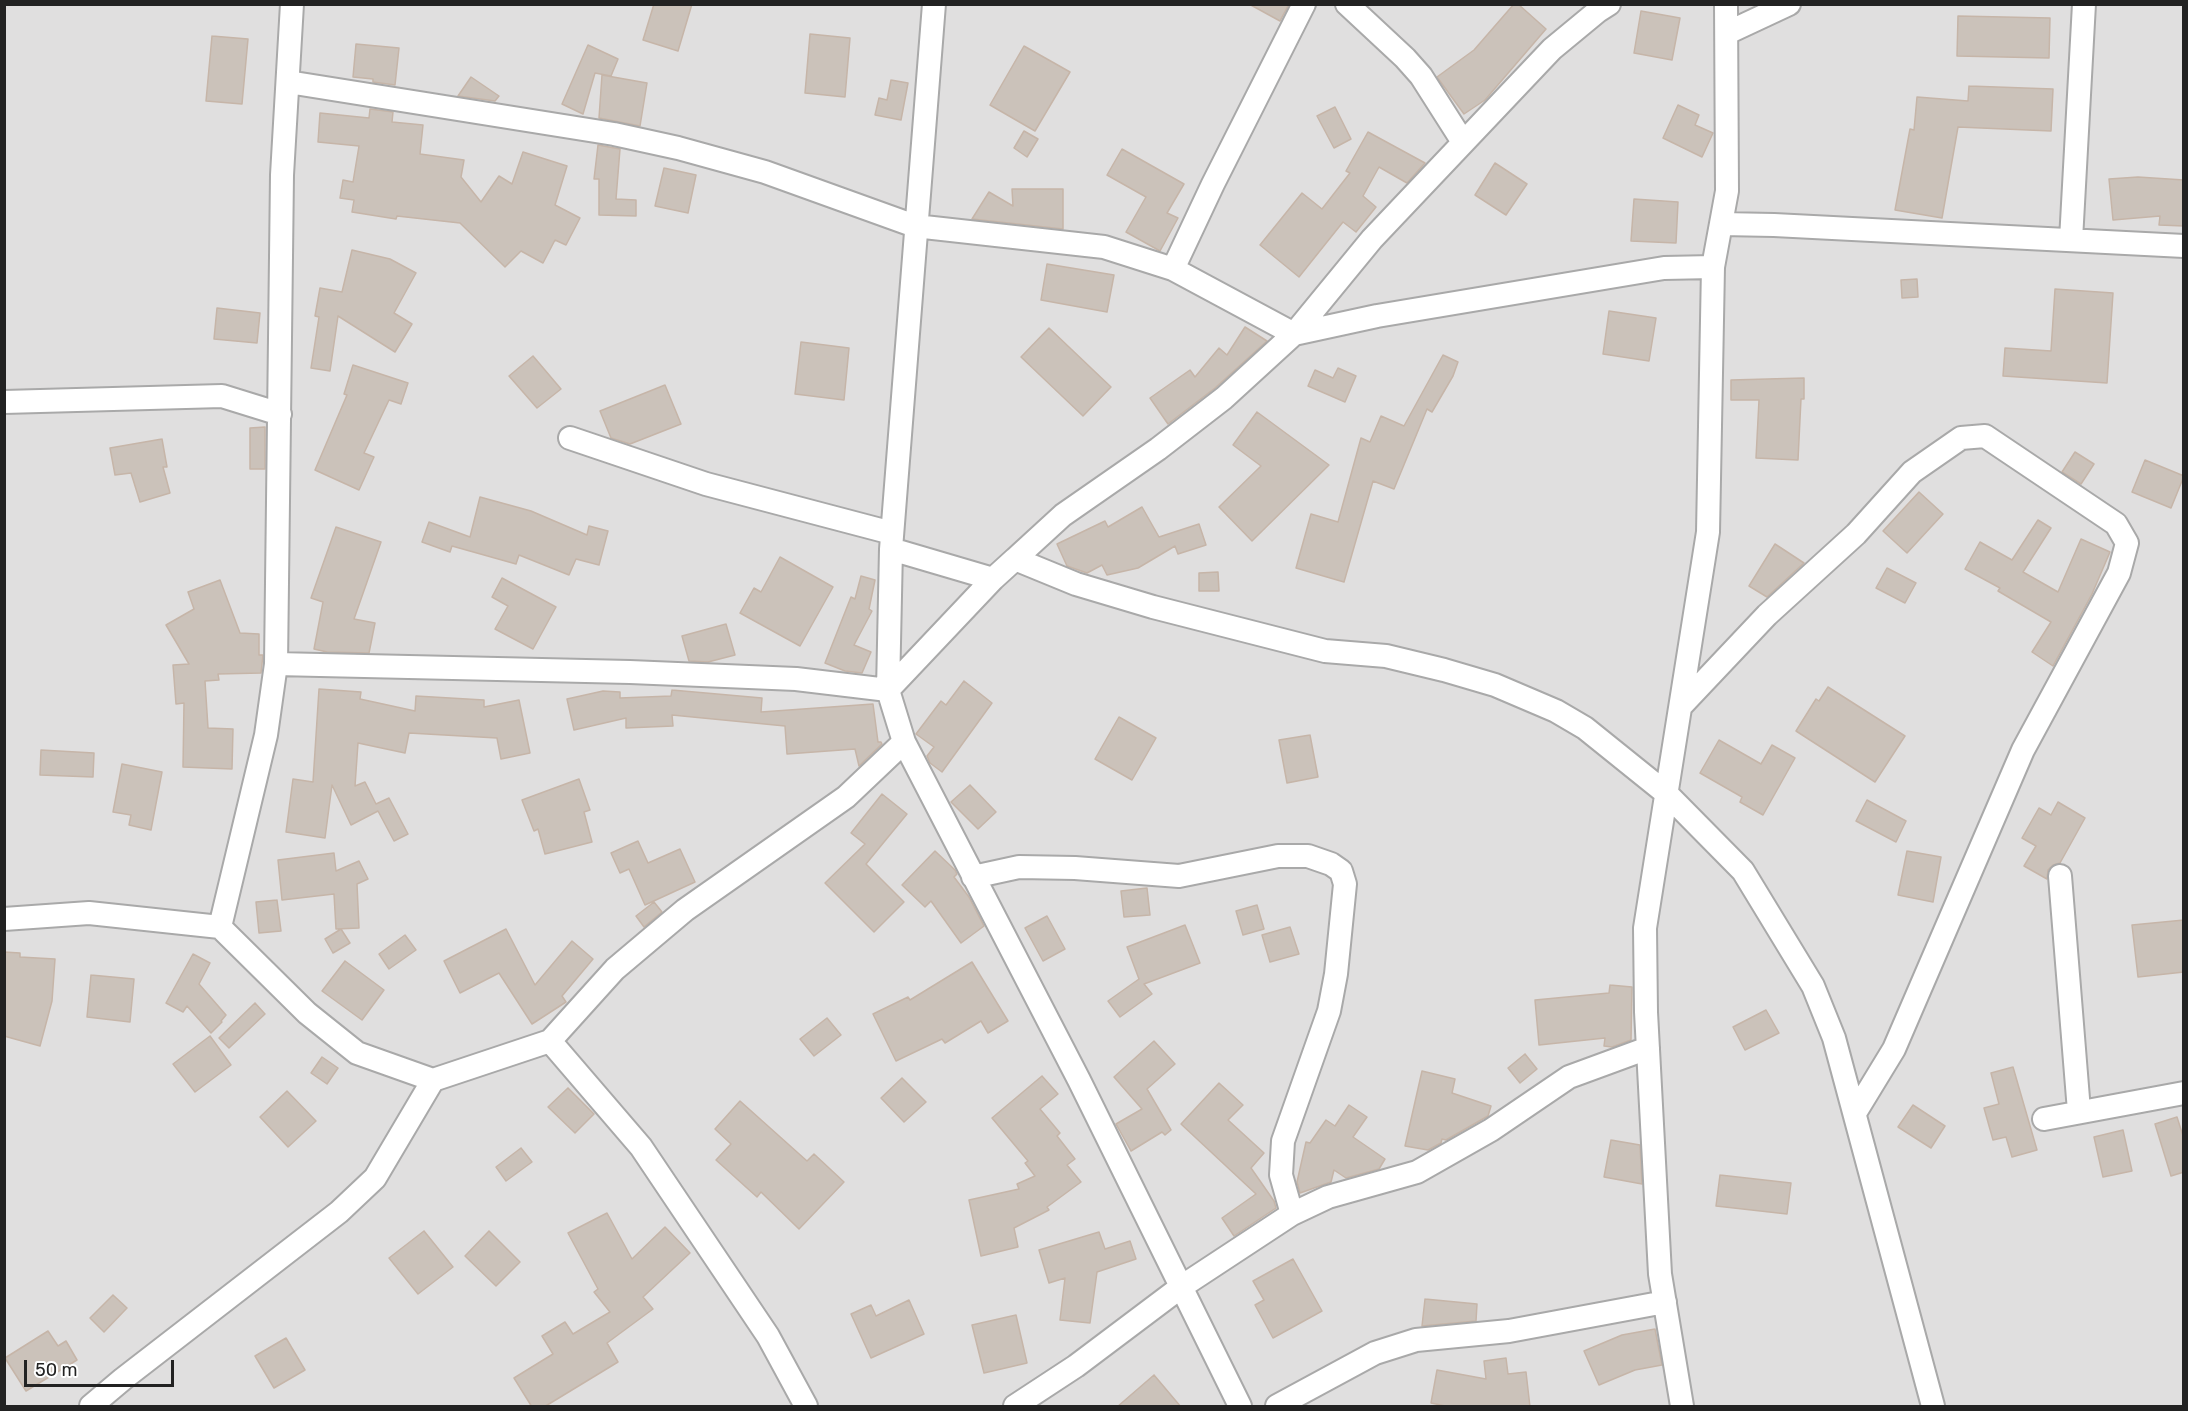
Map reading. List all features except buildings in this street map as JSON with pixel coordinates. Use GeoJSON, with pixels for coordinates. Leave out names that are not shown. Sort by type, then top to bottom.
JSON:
{"type":"FeatureCollection","features":[{"type":"Feature","properties":{"kind":"street"},"geometry":{"type":"LineString","coordinates":[[220,927],[266,735],[276,664],[282,175],[292,4]]}},
{"type":"Feature","properties":{"kind":"street"},"geometry":{"type":"LineString","coordinates":[[934,4],[892,541],[888,690],[904,742],[1084,1090],[1240,1407]]}},
{"type":"Feature","properties":{"kind":"street"},"geometry":{"type":"LineString","coordinates":[[1173,269],[1213,184],[1304,4]]}},
{"type":"Feature","properties":{"kind":"street"},"geometry":{"type":"LineString","coordinates":[[1347,4],[1421,76],[1463,142]]}},
{"type":"Feature","properties":{"kind":"street"},"geometry":{"type":"LineString","coordinates":[[888,690],[993,579],[1064,515],[1158,449],[1224,398],[1294,334],[1372,239],[1463,142],[1552,49],[1609,4]]}},
{"type":"Feature","properties":{"kind":"street"},"geometry":{"type":"LineString","coordinates":[[1682,1407],[1660,1274],[1648,1048],[1645,928],[1708,532],[1713,267],[1727,192],[1726,4]]}},
{"type":"Feature","properties":{"kind":"street"},"geometry":{"type":"LineString","coordinates":[[1727,33],[1789,4]]}},
{"type":"Feature","properties":{"kind":"street"},"geometry":{"type":"LineString","coordinates":[[2072,240],[2084,4]]}},
{"type":"Feature","properties":{"kind":"street"},"geometry":{"type":"LineString","coordinates":[[288,82],[614,134],[678,148],[765,172],[915,226],[1104,247],[1173,269],[1294,334],[1377,316],[1653,270],[1713,267]]}},
{"type":"Feature","properties":{"kind":"street"},"geometry":{"type":"LineString","coordinates":[[1721,224],[2184,246]]}},
{"type":"Feature","properties":{"kind":"street"},"geometry":{"type":"LineString","coordinates":[[4,402],[222,396],[280,414]]}},
{"type":"Feature","properties":{"kind":"street"},"geometry":{"type":"LineString","coordinates":[[1681,706],[1767,615],[1856,534],[1912,472],[1961,438],[1985,436],[2116,524],[2127,543],[2119,573],[2023,750],[1894,1049],[1855,1113]]}},
{"type":"Feature","properties":{"kind":"street"},"geometry":{"type":"LineString","coordinates":[[570,438],[706,484],[892,541],[993,579]]}},
{"type":"Feature","properties":{"kind":"street"},"geometry":{"type":"LineString","coordinates":[[1015,560],[1076,584],[1153,607],[1325,651],[1386,656],[1495,685],[1556,711],[1585,728],[1667,794],[1743,871],[1813,986],[1834,1038],[1933,1407]]}},
{"type":"Feature","properties":{"kind":"street"},"geometry":{"type":"LineString","coordinates":[[276,664],[630,672],[796,679],[888,690]]}},
{"type":"Feature","properties":{"kind":"street"},"geometry":{"type":"LineString","coordinates":[[4,919],[89,913],[220,927],[307,1013],[357,1053],[433,1080],[549,1041],[615,969],[685,910],[846,797],[904,742]]}},
{"type":"Feature","properties":{"kind":"street"},"geometry":{"type":"LineString","coordinates":[[974,877],[1019,867],[1075,868],[1179,876],[1278,856],[1308,856],[1341,870],[1345,884],[1336,974],[1329,1011],[1283,1141],[1281,1175],[1292,1214]]}},
{"type":"Feature","properties":{"kind":"street"},"geometry":{"type":"LineString","coordinates":[[2060,876],[2079,1111]]}},
{"type":"Feature","properties":{"kind":"street"},"geometry":{"type":"LineString","coordinates":[[549,1041],[641,1147],[768,1336],[806,1407]]}},
{"type":"Feature","properties":{"kind":"street"},"geometry":{"type":"LineString","coordinates":[[1015,1407],[1076,1366],[1181,1287],[1292,1214],[1328,1197],[1417,1172],[1491,1130],[1569,1077],[1648,1048]]}},
{"type":"Feature","properties":{"kind":"street"},"geometry":{"type":"LineString","coordinates":[[91,1407],[123,1379],[339,1212],[368,1185],[375,1178],[433,1080]]}},
{"type":"Feature","properties":{"kind":"street"},"geometry":{"type":"LineString","coordinates":[[2044,1119],[2184,1093]]}},
{"type":"Feature","properties":{"kind":"street"},"geometry":{"type":"LineString","coordinates":[[1277,1407],[1375,1353],[1416,1340],[1509,1331],[1665,1302]]}},
{"type":"Feature","properties":{"kind":"shaded area"},"geometry":{"type":"Polygon","coordinates":[[[5,5],[2183,5],[2183,1406],[5,1406],[5,5]]]}}]}
